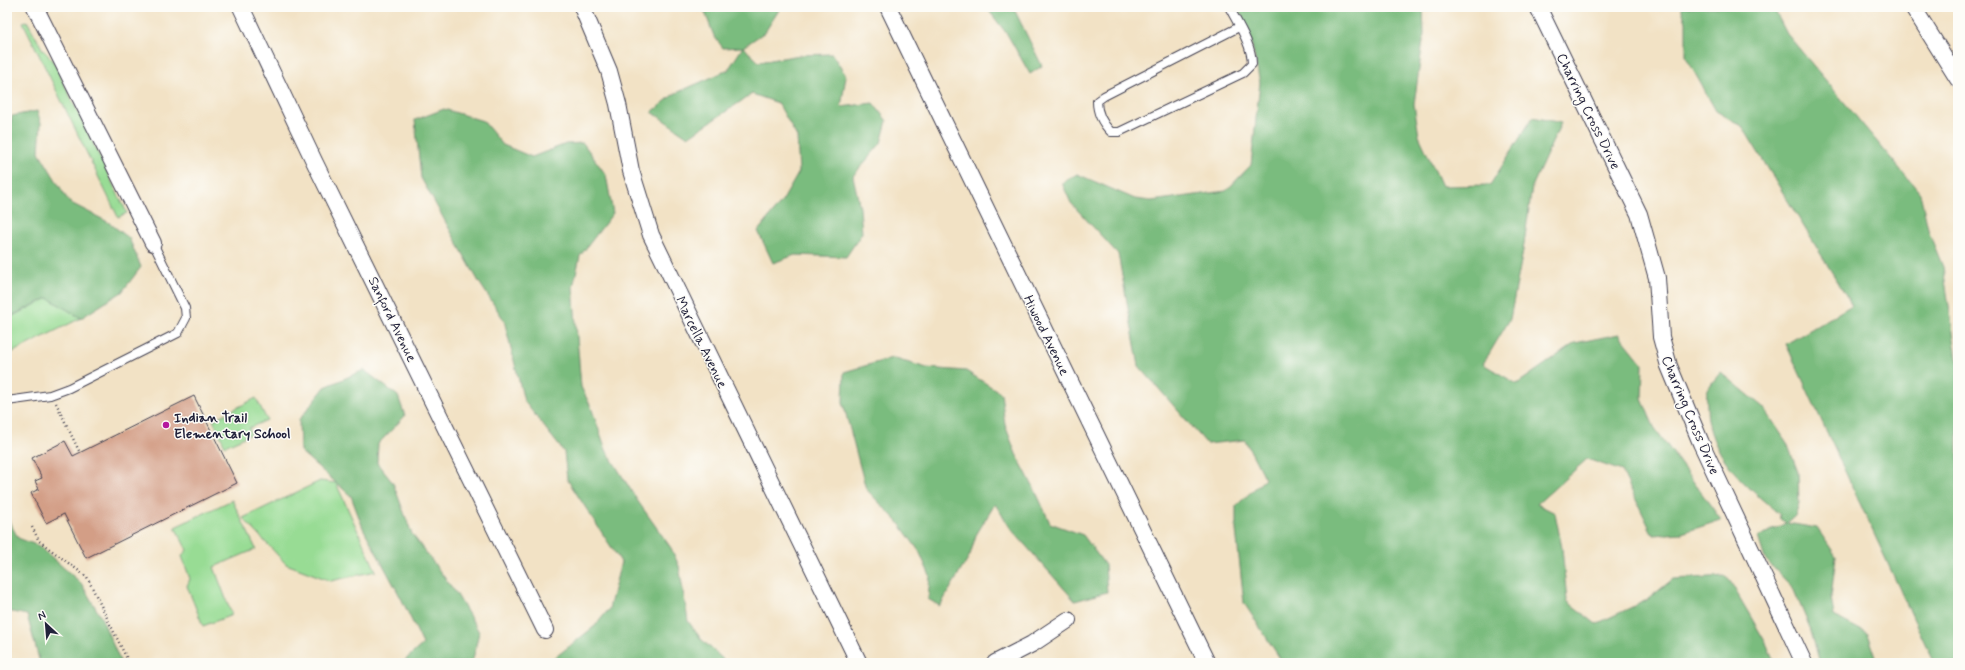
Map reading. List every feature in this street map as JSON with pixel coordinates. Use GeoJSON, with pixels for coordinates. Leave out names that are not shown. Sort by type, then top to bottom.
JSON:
{"type":"FeatureCollection","features":[{"type":"Feature","properties":{"kind":"street"},"geometry":{"type":"LineString","coordinates":[[35,7],[153,243]]}},
{"type":"Feature","properties":{"kind":"street","name":"Sanford Avenue"},"geometry":{"type":"LineString","coordinates":[[241,7],[318,168],[545,630]]}},
{"type":"Feature","properties":{"kind":"street","name":"Marcella Avenue"},"geometry":{"type":"LineString","coordinates":[[582,7],[609,70],[618,104],[631,171],[651,235],[859,663]]}},
{"type":"Feature","properties":{"kind":"street","name":"Hiwood Avenue"},"geometry":{"type":"LineString","coordinates":[[888,7],[1207,663]]}},
{"type":"Feature","properties":{"kind":"street","name":"Charring Cross Drive"},"geometry":{"type":"LineString","coordinates":[[1538,7],[1639,214],[1657,278],[1661,337],[1668,366],[1701,444],[1804,663]]}},
{"type":"Feature","properties":{"kind":"street"},"geometry":{"type":"LineString","coordinates":[[1913,7],[1958,79]]}},
{"type":"Feature","properties":{"kind":"street"},"geometry":{"type":"LineString","coordinates":[[995,663],[1032,644],[1068,620]]}},
{"type":"Feature","properties":{"kind":"lane"},"geometry":{"type":"LineString","coordinates":[[1229,7],[1239,27],[1252,55],[1252,64],[1243,72],[1119,132],[1111,132],[1106,127],[1097,108],[1097,101],[1239,27]]}},
{"type":"Feature","properties":{"kind":"lane"},"geometry":{"type":"LineString","coordinates":[[7,401],[43,397],[69,388],[178,333],[186,318],[185,308],[153,243]]}},
{"type":"Feature","properties":{"kind":"path"},"geometry":{"type":"LineString","coordinates":[[56,403],[80,453]]}},
{"type":"Feature","properties":{"kind":"path"},"geometry":{"type":"LineString","coordinates":[[32,527],[39,541],[87,577],[129,663]]}},
{"type":"Feature","properties":{"kind":"green space"},"geometry":{"type":"Polygon","coordinates":[[[703,7],[779,7],[779,10],[765,32],[743,47],[723,48],[714,36],[703,7]]]}},
{"type":"Feature","properties":{"kind":"green space"},"geometry":{"type":"Polygon","coordinates":[[[986,7],[1013,7],[1042,66],[1030,74],[1007,34],[986,7]]]}},
{"type":"Feature","properties":{"kind":"green space"},"geometry":{"type":"Polygon","coordinates":[[[1237,7],[1423,7],[1424,34],[1414,104],[1419,136],[1442,186],[1490,185],[1533,117],[1561,123],[1532,187],[1523,251],[1510,319],[1483,364],[1517,384],[1575,343],[1619,334],[1643,364],[1642,399],[1654,427],[1721,520],[1682,533],[1653,535],[1622,471],[1587,459],[1537,504],[1555,513],[1562,548],[1567,601],[1596,624],[1647,600],[1673,579],[1727,576],[1766,643],[1775,663],[1283,663],[1244,603],[1236,530],[1236,506],[1265,479],[1245,440],[1207,444],[1139,366],[1118,254],[1071,203],[1062,183],[1077,174],[1135,199],[1151,201],[1226,191],[1251,165],[1260,82],[1248,28],[1237,7]]]}},
{"type":"Feature","properties":{"kind":"green space"},"geometry":{"type":"Polygon","coordinates":[[[1681,7],[1773,7],[1787,34],[1920,193],[1929,233],[1943,267],[1958,365],[1958,663],[1934,663],[1786,344],[1852,305],[1742,126],[1716,111],[1686,57],[1686,22],[1681,7]]]}},
{"type":"Feature","properties":{"kind":"green space"},"geometry":{"type":"Polygon","coordinates":[[[27,21],[43,50],[52,59],[127,213],[118,217],[23,22],[27,21]]]}},
{"type":"Feature","properties":{"kind":"green space"},"geometry":{"type":"Polygon","coordinates":[[[743,47],[759,62],[800,55],[832,54],[846,76],[841,107],[873,103],[887,121],[881,143],[853,176],[860,208],[862,233],[846,257],[795,255],[773,263],[758,231],[783,200],[799,172],[797,137],[778,103],[752,94],[688,137],[652,112],[674,94],[728,70],[743,47]]]}},
{"type":"Feature","properties":{"kind":"green space"},"geometry":{"type":"Polygon","coordinates":[[[444,109],[483,121],[503,145],[532,157],[566,144],[583,143],[606,175],[613,213],[580,256],[573,287],[581,387],[591,407],[606,450],[637,500],[671,548],[679,566],[688,621],[701,639],[727,663],[548,663],[595,626],[609,609],[621,562],[567,479],[564,452],[524,401],[504,320],[479,282],[421,178],[415,120],[444,109]]]}},
{"type":"Feature","properties":{"kind":"green space"},"geometry":{"type":"Polygon","coordinates":[[[37,111],[41,123],[39,152],[69,202],[108,222],[129,238],[141,267],[122,292],[81,318],[48,298],[7,318],[7,146],[12,116],[37,111]]]}},
{"type":"Feature","properties":{"kind":"green space"},"geometry":{"type":"Polygon","coordinates":[[[48,298],[81,318],[7,355],[7,319],[48,298]]]}},
{"type":"Feature","properties":{"kind":"green space"},"geometry":{"type":"Polygon","coordinates":[[[892,358],[927,368],[966,371],[1001,393],[1005,425],[1016,454],[1050,523],[1083,535],[1105,565],[1107,592],[1075,601],[1011,529],[995,504],[976,535],[970,555],[940,606],[928,599],[930,576],[919,551],[898,522],[866,489],[843,403],[844,372],[892,358]]]}},
{"type":"Feature","properties":{"kind":"green space"},"geometry":{"type":"Polygon","coordinates":[[[364,370],[398,396],[405,416],[378,444],[377,463],[393,483],[412,534],[456,593],[479,632],[473,659],[470,663],[402,663],[423,644],[401,598],[363,528],[351,496],[300,451],[299,420],[325,387],[364,370]]]}},
{"type":"Feature","properties":{"kind":"green space"},"geometry":{"type":"Polygon","coordinates":[[[1721,372],[1764,408],[1787,443],[1798,472],[1799,503],[1795,516],[1787,523],[1817,528],[1836,556],[1831,597],[1834,616],[1868,634],[1878,663],[1820,663],[1810,628],[1793,588],[1765,559],[1758,537],[1786,523],[1780,519],[1779,514],[1754,492],[1731,468],[1721,454],[1714,440],[1709,424],[1707,394],[1711,384],[1721,372]]]}},
{"type":"Feature","properties":{"kind":"green space"},"geometry":{"type":"Polygon","coordinates":[[[256,398],[267,420],[249,428],[251,434],[225,446],[213,420],[256,398]]]}},
{"type":"Feature","properties":{"kind":"green space"},"geometry":{"type":"Polygon","coordinates":[[[320,481],[336,483],[376,571],[331,581],[286,564],[243,518],[320,481]]]}},
{"type":"Feature","properties":{"kind":"green space"},"geometry":{"type":"Polygon","coordinates":[[[232,500],[256,549],[214,567],[232,615],[203,626],[187,586],[190,579],[182,556],[187,550],[175,527],[232,500]]]}},
{"type":"Feature","properties":{"kind":"green space"},"geometry":{"type":"Polygon","coordinates":[[[7,517],[18,538],[39,546],[81,583],[101,617],[121,663],[40,663],[27,615],[7,611],[7,517]]]}},
{"type":"Feature","properties":{"kind":"building"},"geometry":{"type":"Polygon","coordinates":[[[194,396],[237,483],[86,558],[64,514],[46,523],[31,493],[39,489],[35,481],[42,478],[32,458],[65,441],[73,456],[194,396]]]}},
{"type":"Feature","properties":{"kind":"place","name":"Indian Trail Elementary School"},"geometry":{"type":"Point","coordinates":[166,425]}}]}
